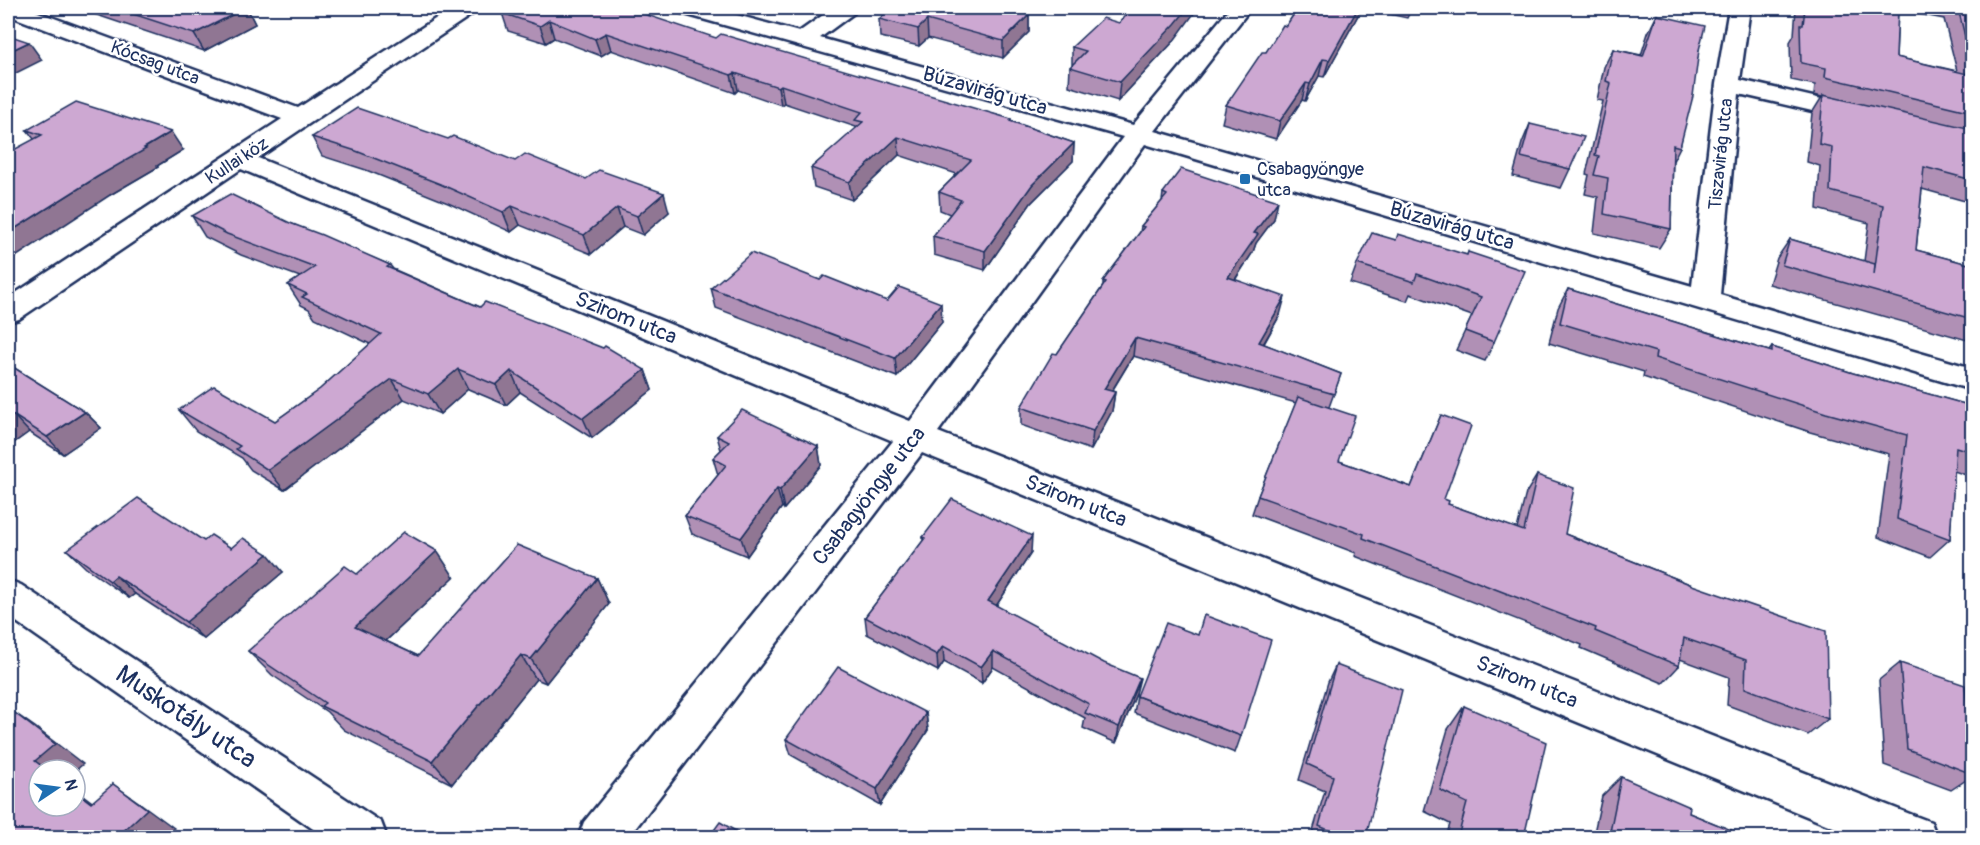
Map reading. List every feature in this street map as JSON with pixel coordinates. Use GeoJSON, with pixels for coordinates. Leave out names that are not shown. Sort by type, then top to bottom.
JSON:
{"type":"FeatureCollection","features":[{"type":"Feature","properties":{"kind":"street","name":"Kullai köz"},"geometry":{"type":"LineString","coordinates":[[8,312],[466,8]]}},
{"type":"Feature","properties":{"kind":"street","name":"Búzavirág utca"},"geometry":{"type":"LineString","coordinates":[[689,8],[1139,134],[1972,379]]}},
{"type":"Feature","properties":{"kind":"street"},"geometry":{"type":"LineString","coordinates":[[802,40],[846,8]]}},
{"type":"Feature","properties":{"kind":"street","name":"Csabagyöngye utca"},"geometry":{"type":"LineString","coordinates":[[600,837],[915,437],[1139,134],[1241,8]]}},
{"type":"Feature","properties":{"kind":"street","name":"Tiszavirág utca"},"geometry":{"type":"LineString","coordinates":[[1705,300],[1728,84],[1740,8]]}},
{"type":"Feature","properties":{"kind":"street","name":"Kócsag utca"},"geometry":{"type":"LineString","coordinates":[[12,14],[302,118]]}},
{"type":"Feature","properties":{"kind":"street"},"geometry":{"type":"LineString","coordinates":[[1728,84],[1880,120]]}},
{"type":"Feature","properties":{"kind":"street","name":"Szirom utca"},"geometry":{"type":"LineString","coordinates":[[239,159],[915,437],[1915,837]]}},
{"type":"Feature","properties":{"kind":"street","name":"Muskotály utca"},"geometry":{"type":"LineString","coordinates":[[8,596],[364,837]]}},
{"type":"Feature","properties":{"kind":"building"},"geometry":{"type":"Polygon","coordinates":[[[115,8],[246,8],[194,34],[115,8]]]}},
{"type":"Feature","properties":{"kind":"building"},"geometry":{"type":"Polygon","coordinates":[[[513,8],[626,8],[716,38],[721,34],[1011,119],[1010,121],[1074,143],[1032,185],[985,251],[933,236],[961,200],[939,192],[971,160],[898,137],[849,182],[811,168],[863,122],[855,120],[862,112],[781,85],[778,87],[735,73],[731,75],[606,33],[595,39],[549,20],[540,26],[502,13],[513,8]]]}},
{"type":"Feature","properties":{"kind":"building"},"geometry":{"type":"Polygon","coordinates":[[[892,8],[1002,8],[1029,15],[1003,41],[927,20],[918,29],[879,19],[892,8]]]}},
{"type":"Feature","properties":{"kind":"building"},"geometry":{"type":"Polygon","coordinates":[[[1131,8],[1188,8],[1120,82],[1070,67],[1086,51],[1072,47],[1103,18],[1119,23],[1131,8]]]}},
{"type":"Feature","properties":{"kind":"building"},"geometry":{"type":"Polygon","coordinates":[[[1298,8],[1358,8],[1329,60],[1323,59],[1310,84],[1306,83],[1280,121],[1226,105],[1262,52],[1266,52],[1283,25],[1286,26],[1298,8]]]}},
{"type":"Feature","properties":{"kind":"building"},"geometry":{"type":"Polygon","coordinates":[[[1805,8],[1898,8],[1896,57],[1972,75],[1972,112],[1825,77],[1826,68],[1801,63],[1800,25],[1803,25],[1805,8]]]}},
{"type":"Feature","properties":{"kind":"building"},"geometry":{"type":"Polygon","coordinates":[[[1958,8],[1972,8],[1972,65],[1958,8]]]}},
{"type":"Feature","properties":{"kind":"building"},"geometry":{"type":"Polygon","coordinates":[[[1657,15],[1705,26],[1699,50],[1693,96],[1680,147],[1673,145],[1671,229],[1604,214],[1608,178],[1594,175],[1599,156],[1595,155],[1611,83],[1606,81],[1613,49],[1643,56],[1657,15]]]}},
{"type":"Feature","properties":{"kind":"building"},"geometry":{"type":"Polygon","coordinates":[[[8,35],[29,42],[8,52],[8,35]]]}},
{"type":"Feature","properties":{"kind":"building"},"geometry":{"type":"Polygon","coordinates":[[[1823,95],[1972,129],[1972,180],[1924,167],[1916,250],[1972,265],[1972,319],[1782,265],[1790,239],[1875,264],[1874,275],[1883,205],[1830,191],[1832,147],[1819,144],[1823,95]]]}},
{"type":"Feature","properties":{"kind":"building"},"geometry":{"type":"Polygon","coordinates":[[[76,102],[171,132],[8,233],[8,153],[42,135],[27,130],[76,102]]]}},
{"type":"Feature","properties":{"kind":"building"},"geometry":{"type":"Polygon","coordinates":[[[357,108],[448,139],[453,136],[515,161],[525,154],[586,179],[599,170],[664,193],[637,216],[617,208],[584,235],[512,206],[503,212],[356,151],[312,137],[357,108]]]}},
{"type":"Feature","properties":{"kind":"building"},"geometry":{"type":"Polygon","coordinates":[[[1530,124],[1584,137],[1570,169],[1521,157],[1530,124]]]}},
{"type":"Feature","properties":{"kind":"building"},"geometry":{"type":"Polygon","coordinates":[[[1181,169],[1278,201],[1254,233],[1258,234],[1228,277],[1285,297],[1259,342],[1341,374],[1334,394],[1135,338],[1104,389],[1115,392],[1093,431],[1021,407],[1053,353],[1057,354],[1106,282],[1103,281],[1144,227],[1141,226],[1167,195],[1163,193],[1181,169]]]}},
{"type":"Feature","properties":{"kind":"building"},"geometry":{"type":"Polygon","coordinates":[[[230,194],[290,223],[390,265],[387,267],[480,307],[485,302],[603,348],[605,346],[645,370],[583,418],[511,371],[496,385],[458,369],[428,394],[392,379],[268,470],[236,449],[240,446],[179,410],[214,386],[275,421],[320,389],[381,334],[302,297],[307,294],[288,285],[315,267],[227,234],[192,216],[230,194]]]}},
{"type":"Feature","properties":{"kind":"building"},"geometry":{"type":"Polygon","coordinates":[[[1372,233],[1396,240],[1398,234],[1467,255],[1468,252],[1525,271],[1494,342],[1465,331],[1481,297],[1417,274],[1414,282],[1357,264],[1372,233]]]}},
{"type":"Feature","properties":{"kind":"building"},"geometry":{"type":"Polygon","coordinates":[[[751,253],[820,280],[824,276],[887,301],[899,287],[941,303],[895,358],[711,288],[751,253]]]}},
{"type":"Feature","properties":{"kind":"building"},"geometry":{"type":"Polygon","coordinates":[[[1568,289],[1772,352],[1772,347],[1853,373],[1972,406],[1972,452],[1956,447],[1950,539],[1897,519],[1907,435],[1826,413],[1655,358],[1656,352],[1560,323],[1568,289]]]}},
{"type":"Feature","properties":{"kind":"building"},"geometry":{"type":"Polygon","coordinates":[[[8,364],[85,412],[47,437],[13,415],[8,419],[8,364]]]}},
{"type":"Feature","properties":{"kind":"building"},"geometry":{"type":"Polygon","coordinates":[[[1298,397],[1355,416],[1339,461],[1411,487],[1441,415],[1471,426],[1444,499],[1449,501],[1448,504],[1524,531],[1537,475],[1574,488],[1565,534],[1692,585],[1826,631],[1828,719],[1745,688],[1746,660],[1684,638],[1679,666],[1595,631],[1596,628],[1363,538],[1364,534],[1258,496],[1298,397]]]}},
{"type":"Feature","properties":{"kind":"building"},"geometry":{"type":"Polygon","coordinates":[[[742,410],[818,446],[780,490],[777,489],[741,538],[685,516],[726,465],[713,458],[729,442],[717,436],[742,410]]]}},
{"type":"Feature","properties":{"kind":"building"},"geometry":{"type":"Polygon","coordinates":[[[138,498],[204,541],[211,535],[231,548],[243,538],[268,554],[186,622],[116,576],[110,581],[67,550],[138,498]]]}},
{"type":"Feature","properties":{"kind":"building"},"geometry":{"type":"Polygon","coordinates":[[[952,499],[1032,536],[988,601],[1104,663],[1140,678],[1119,727],[1085,713],[1089,704],[993,651],[981,667],[943,646],[937,655],[865,617],[952,499]]]}},
{"type":"Feature","properties":{"kind":"building"},"geometry":{"type":"Polygon","coordinates":[[[404,532],[437,551],[355,627],[418,656],[517,545],[597,578],[531,659],[521,655],[432,761],[321,706],[325,703],[248,651],[345,566],[357,574],[404,532]]]}},
{"type":"Feature","properties":{"kind":"building"},"geometry":{"type":"Polygon","coordinates":[[[1204,615],[1271,640],[1241,736],[1137,696],[1166,623],[1198,635],[1204,615]]]}},
{"type":"Feature","properties":{"kind":"building"},"geometry":{"type":"Polygon","coordinates":[[[1900,663],[1965,685],[1972,751],[1972,774],[1907,749],[1900,663]]]}},
{"type":"Feature","properties":{"kind":"building"},"geometry":{"type":"Polygon","coordinates":[[[1336,665],[1402,690],[1366,837],[1345,837],[1319,826],[1333,776],[1307,764],[1336,665]]]}},
{"type":"Feature","properties":{"kind":"building"},"geometry":{"type":"Polygon","coordinates":[[[838,667],[926,713],[877,789],[786,739],[838,667]]]}},
{"type":"Feature","properties":{"kind":"building"},"geometry":{"type":"Polygon","coordinates":[[[1464,706],[1546,742],[1524,837],[1458,837],[1467,803],[1440,790],[1464,706]]]}},
{"type":"Feature","properties":{"kind":"building"},"geometry":{"type":"Polygon","coordinates":[[[8,708],[55,744],[39,758],[27,758],[27,818],[87,818],[87,800],[91,803],[113,784],[147,809],[117,837],[8,837],[8,708]]]}},
{"type":"Feature","properties":{"kind":"building"},"geometry":{"type":"Polygon","coordinates":[[[1621,777],[1690,807],[1689,813],[1748,837],[1609,837],[1621,777]]]}},
{"type":"Feature","properties":{"kind":"building"},"geometry":{"type":"Polygon","coordinates":[[[720,822],[746,837],[709,837],[720,822]]]}},
{"type":"Feature","properties":{"kind":"place","name":"Csabagyöngye utca"},"geometry":{"type":"Point","coordinates":[1245,179]}}]}
